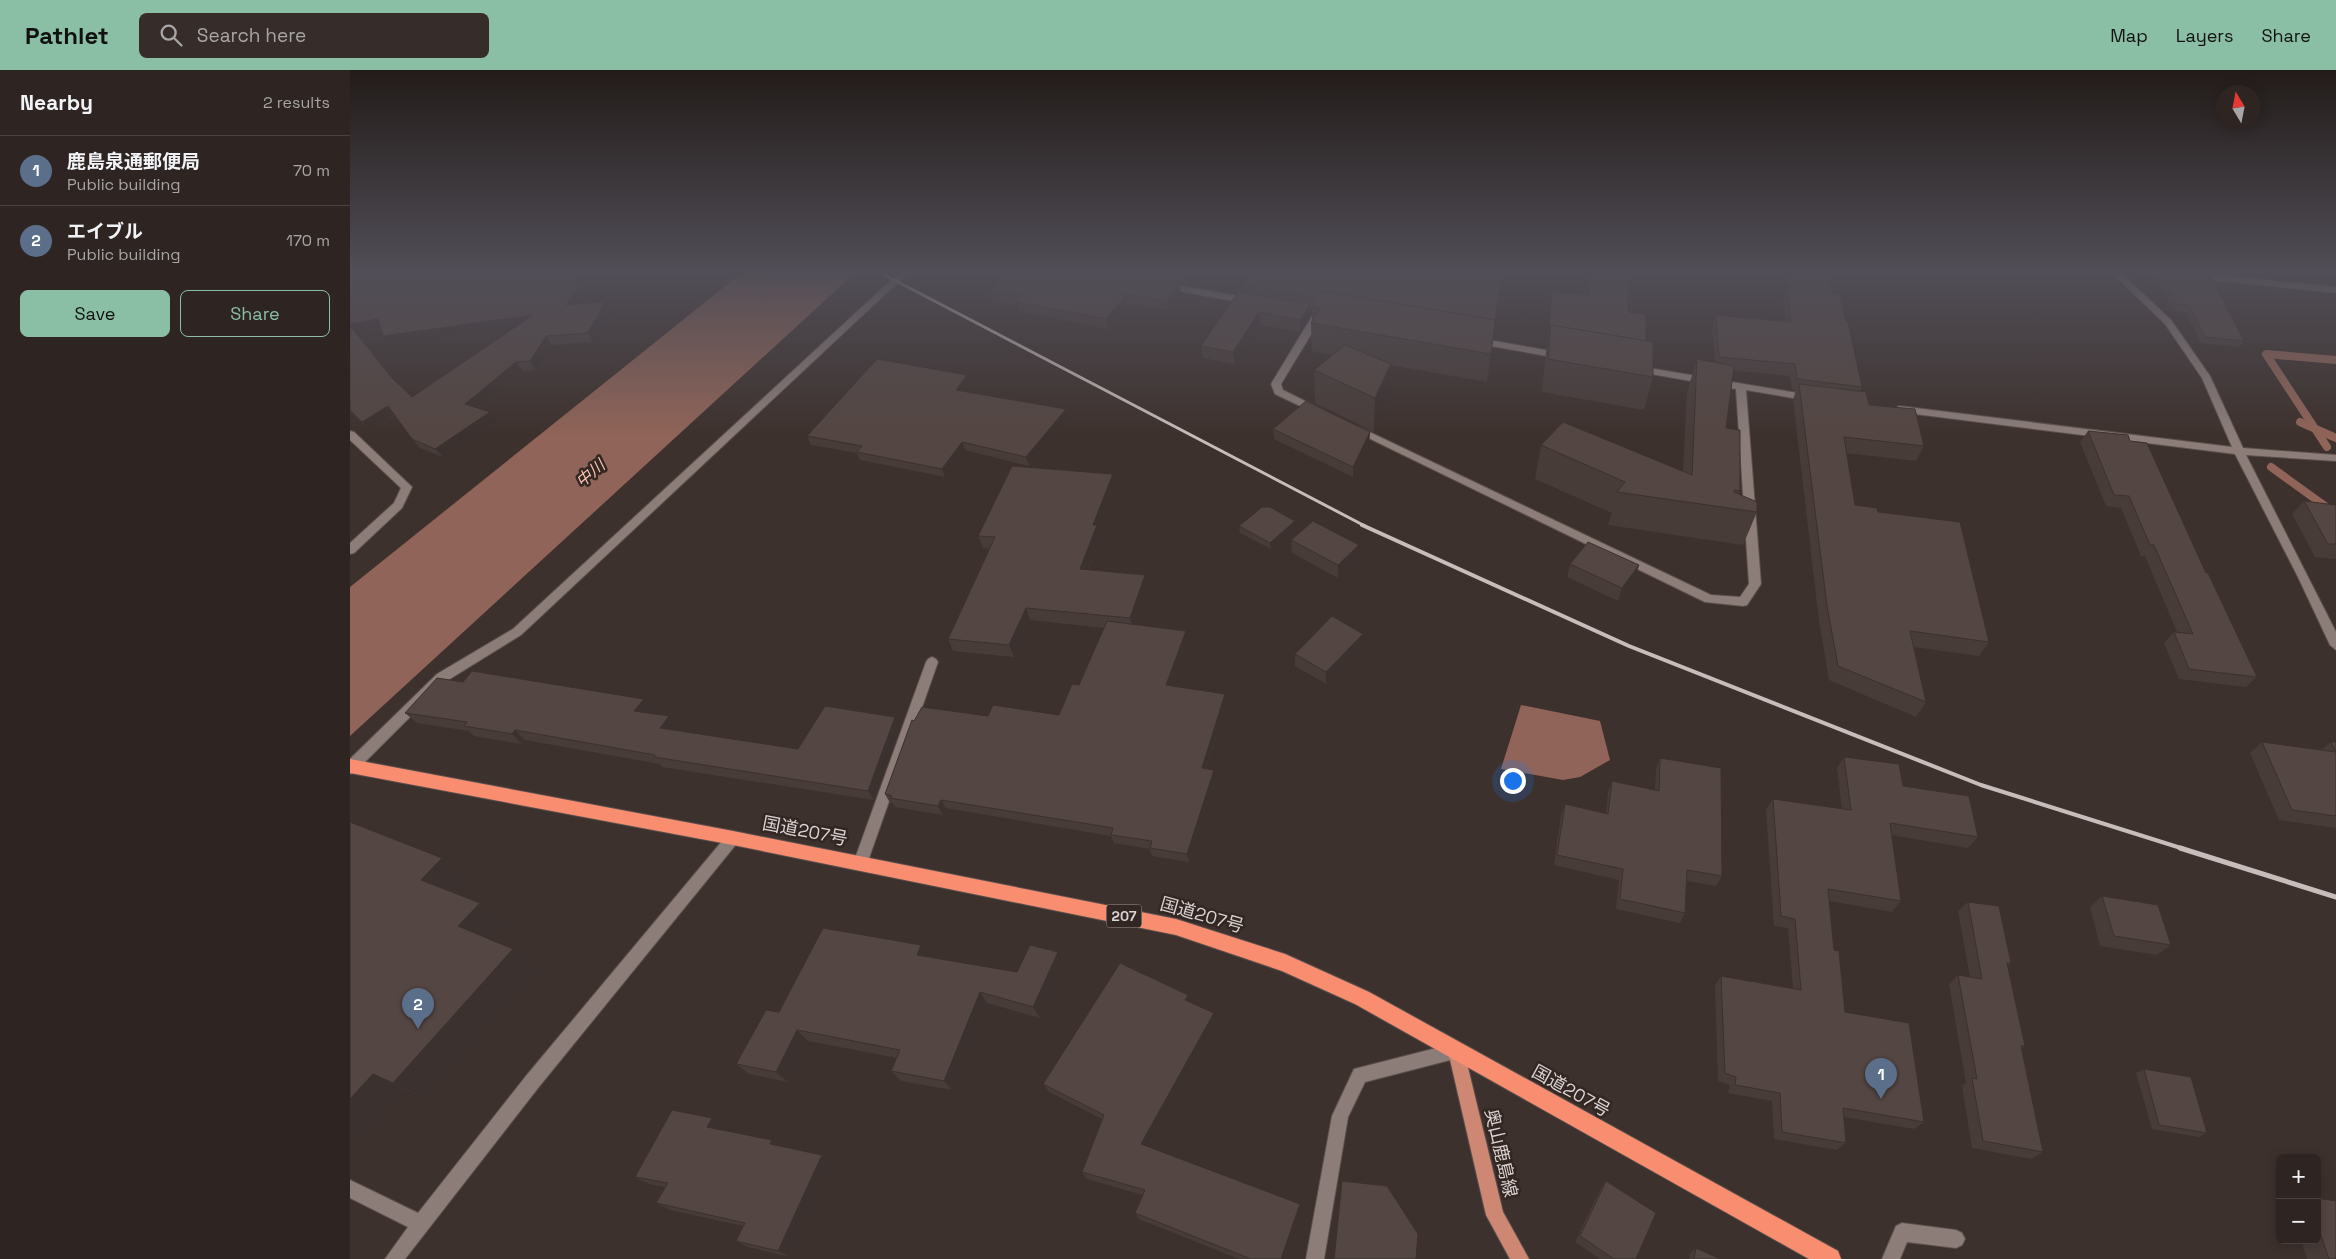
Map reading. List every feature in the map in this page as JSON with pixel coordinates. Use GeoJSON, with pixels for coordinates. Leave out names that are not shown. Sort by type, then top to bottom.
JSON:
{"type":"FeatureCollection","features":[{"type":"Feature","properties":{"kind":"highway","name":"国道207号"},"geometry":{"type":"LineString","coordinates":[[351,767],[733,838],[1176,927],[1285,963],[1362,998],[1830,1259]]}},
{"type":"Feature","properties":{"kind":"main road","name":"奥山鹿島線"},"geometry":{"type":"LineString","coordinates":[[1456,1051],[1495,1215],[1520,1259]]}},
{"type":"Feature","properties":{"kind":"street"},"geometry":{"type":"LineString","coordinates":[[351,767],[441,678],[517,632],[846,326]]}},
{"type":"Feature","properties":{"kind":"street"},"geometry":{"type":"LineString","coordinates":[[1312,326],[1276,384],[1279,392],[1324,414]]}},
{"type":"Feature","properties":{"kind":"street"},"geometry":{"type":"LineString","coordinates":[[2171,326],[2207,378],[2239,451],[2304,577],[2336,645]]}},
{"type":"Feature","properties":{"kind":"street"},"geometry":{"type":"LineString","coordinates":[[1463,339],[1578,359]]}},
{"type":"Feature","properties":{"kind":"street"},"geometry":{"type":"LineString","coordinates":[[1626,367],[1741,388],[1822,399]]}},
{"type":"Feature","properties":{"kind":"street"},"geometry":{"type":"LineString","coordinates":[[1342,422],[1709,599],[1744,602],[1755,584],[1741,388]]}},
{"type":"Feature","properties":{"kind":"street"},"geometry":{"type":"LineString","coordinates":[[1890,408],[2239,451],[2336,458]]}},
{"type":"Feature","properties":{"kind":"street"},"geometry":{"type":"LineString","coordinates":[[350,434],[407,487],[398,505],[350,550]]}},
{"type":"Feature","properties":{"kind":"street"},"geometry":{"type":"LineString","coordinates":[[860,864],[932,662]]}},
{"type":"Feature","properties":{"kind":"street"},"geometry":{"type":"LineString","coordinates":[[394,1259],[532,1082],[733,838]]}},
{"type":"Feature","properties":{"kind":"street"},"geometry":{"type":"LineString","coordinates":[[1315,1259],[1340,1116],[1360,1075],[1456,1051]]}},
{"type":"Feature","properties":{"kind":"street"},"geometry":{"type":"LineString","coordinates":[[350,1189],[421,1224]]}},
{"type":"Feature","properties":{"kind":"street"},"geometry":{"type":"LineString","coordinates":[[1891,1259],[1902,1232],[1956,1239]]}},
{"type":"Feature","properties":{"kind":"water","name":"中川"},"geometry":{"type":"Polygon","coordinates":[[[675,326],[797,326],[350,736],[350,587],[675,326]]]}},
{"type":"Feature","properties":{"kind":"water"},"geometry":{"type":"Polygon","coordinates":[[[1521,705],[1600,721],[1610,760],[1580,777],[1563,780],[1501,769],[1521,705]]]}},
{"type":"Feature","properties":{"kind":"building"},"geometry":{"type":"Polygon","coordinates":[[[380,326],[451,326],[383,336],[380,326]]]}},
{"type":"Feature","properties":{"kind":"building"},"geometry":{"type":"Polygon","coordinates":[[[516,326],[592,326],[588,333],[546,336],[530,361],[516,362],[465,404],[490,412],[435,449],[412,439],[388,406],[362,422],[350,410],[350,329],[352,328],[393,379],[412,397],[516,326]]]}},
{"type":"Feature","properties":{"kind":"building"},"geometry":{"type":"Polygon","coordinates":[[[1214,326],[1250,326],[1233,352],[1201,346],[1214,326]]]}},
{"type":"Feature","properties":{"kind":"building"},"geometry":{"type":"Polygon","coordinates":[[[1331,326],[1494,326],[1491,354],[1331,326]]]}},
{"type":"Feature","properties":{"kind":"building"},"geometry":{"type":"Polygon","coordinates":[[[1551,326],[1653,342],[1653,377],[1548,359],[1551,326]]]}},
{"type":"Feature","properties":{"kind":"building"},"geometry":{"type":"Polygon","coordinates":[[[1560,326],[1646,326],[1646,341],[1560,326]]]}},
{"type":"Feature","properties":{"kind":"building"},"geometry":{"type":"Polygon","coordinates":[[[1717,326],[1849,326],[1862,387],[1797,379],[1795,364],[1719,357],[1717,326]]]}},
{"type":"Feature","properties":{"kind":"building"},"geometry":{"type":"Polygon","coordinates":[[[2200,326],[2237,326],[2244,341],[2205,337],[2200,326]]]}},
{"type":"Feature","properties":{"kind":"building"},"geometry":{"type":"Polygon","coordinates":[[[1345,345],[1391,364],[1375,398],[1314,370],[1345,345]]]}},
{"type":"Feature","properties":{"kind":"building"},"geometry":{"type":"Polygon","coordinates":[[[877,359],[967,375],[956,390],[1066,409],[1026,457],[962,442],[942,469],[857,452],[862,446],[807,436],[877,359]]]}},
{"type":"Feature","properties":{"kind":"building"},"geometry":{"type":"Polygon","coordinates":[[[1697,359],[1734,366],[1726,428],[1740,430],[1740,491],[1734,490],[1734,492],[1757,502],[1757,512],[1617,492],[1625,482],[1541,445],[1563,422],[1692,475],[1697,359]]]}},
{"type":"Feature","properties":{"kind":"building"},"geometry":{"type":"Polygon","coordinates":[[[1799,384],[1866,392],[1869,405],[1915,409],[1924,446],[1844,437],[1855,505],[1877,508],[1878,512],[1960,522],[1989,642],[1910,631],[1926,702],[1838,666],[1827,606],[1799,384]]]}},
{"type":"Feature","properties":{"kind":"building"},"geometry":{"type":"Polygon","coordinates":[[[1306,401],[1370,432],[1353,467],[1273,429],[1306,401]]]}},
{"type":"Feature","properties":{"kind":"building"},"geometry":{"type":"Polygon","coordinates":[[[2088,431],[2128,435],[2130,441],[2147,443],[2206,573],[2208,573],[2257,677],[2189,669],[2174,632],[2193,634],[2154,545],[2150,545],[2129,496],[2114,495],[2088,431]]]}},
{"type":"Feature","properties":{"kind":"building"},"geometry":{"type":"Polygon","coordinates":[[[1012,466],[1113,474],[1093,525],[1097,525],[1080,569],[1145,575],[1130,618],[1026,608],[1009,645],[948,639],[995,537],[978,536],[1012,466]]]}},
{"type":"Feature","properties":{"kind":"building"},"geometry":{"type":"Polygon","coordinates":[[[2304,501],[2336,505],[2336,544],[2328,544],[2304,501]]]}},
{"type":"Feature","properties":{"kind":"building"},"geometry":{"type":"Polygon","coordinates":[[[1262,507],[1270,507],[1295,521],[1270,543],[1239,526],[1262,507]]]}},
{"type":"Feature","properties":{"kind":"building"},"geometry":{"type":"Polygon","coordinates":[[[1313,521],[1359,545],[1338,565],[1291,540],[1313,521]]]}},
{"type":"Feature","properties":{"kind":"building"},"geometry":{"type":"Polygon","coordinates":[[[1588,542],[1639,565],[1622,588],[1570,564],[1588,542]]]}},
{"type":"Feature","properties":{"kind":"building"},"geometry":{"type":"Polygon","coordinates":[[[1332,616],[1363,634],[1326,672],[1295,654],[1332,616]]]}},
{"type":"Feature","properties":{"kind":"building"},"geometry":{"type":"Polygon","coordinates":[[[1107,621],[1186,631],[1166,685],[1225,694],[1202,768],[1214,770],[1187,854],[1150,848],[1152,841],[1111,835],[1113,828],[941,800],[938,806],[890,798],[892,796],[885,794],[912,720],[914,721],[922,707],[988,716],[993,705],[1059,715],[1072,684],[1079,685],[1107,621]]]}},
{"type":"Feature","properties":{"kind":"building"},"geometry":{"type":"Polygon","coordinates":[[[472,671],[644,699],[634,711],[669,716],[660,728],[798,749],[825,706],[895,717],[868,791],[654,757],[655,755],[515,730],[512,734],[464,726],[467,722],[405,713],[437,678],[463,682],[472,671]]]}},
{"type":"Feature","properties":{"kind":"building"},"geometry":{"type":"Polygon","coordinates":[[[2262,742],[2336,752],[2336,816],[2292,810],[2262,742]]]}},
{"type":"Feature","properties":{"kind":"building"},"geometry":{"type":"Polygon","coordinates":[[[2331,742],[2336,742],[2336,752],[2331,742]]]}},
{"type":"Feature","properties":{"kind":"building"},"geometry":{"type":"Polygon","coordinates":[[[1844,757],[1899,764],[1903,786],[1969,796],[1978,837],[1890,823],[1901,901],[1828,889],[1834,950],[1839,951],[1845,1012],[1909,1023],[1924,1122],[1843,1108],[1846,1143],[1782,1132],[1780,1093],[1735,1085],[1736,1077],[1725,1073],[1721,976],[1801,990],[1795,919],[1781,916],[1773,799],[1851,810],[1844,757]]]}},
{"type":"Feature","properties":{"kind":"building"},"geometry":{"type":"Polygon","coordinates":[[[1660,758],[1721,768],[1722,876],[1687,870],[1685,913],[1620,899],[1623,869],[1557,855],[1565,804],[1608,814],[1612,781],[1659,791],[1660,758]]]}},
{"type":"Feature","properties":{"kind":"building"},"geometry":{"type":"Polygon","coordinates":[[[350,822],[442,858],[421,880],[480,903],[458,926],[513,949],[393,1083],[373,1074],[350,1099],[350,822]]]}},
{"type":"Feature","properties":{"kind":"building"},"geometry":{"type":"Polygon","coordinates":[[[2102,896],[2158,905],[2171,945],[2114,936],[2102,896]]]}},
{"type":"Feature","properties":{"kind":"building"},"geometry":{"type":"Polygon","coordinates":[[[1968,902],[1999,906],[2011,963],[2007,963],[2025,1046],[2021,1046],[2043,1152],[1983,1141],[1972,1078],[1977,1079],[1958,975],[1982,979],[1968,902]]]}},
{"type":"Feature","properties":{"kind":"building"},"geometry":{"type":"Polygon","coordinates":[[[823,928],[921,945],[917,955],[1017,972],[1030,945],[1058,952],[1033,1007],[980,992],[944,1081],[891,1071],[900,1050],[797,1030],[776,1072],[736,1064],[766,1010],[779,1012],[823,928]]]}},
{"type":"Feature","properties":{"kind":"building"},"geometry":{"type":"Polygon","coordinates":[[[1120,963],[1188,995],[1185,1000],[1214,1013],[1141,1144],[1300,1204],[1281,1259],[1251,1259],[1135,1213],[1145,1190],[1082,1172],[1104,1115],[1043,1084],[1120,963]]]}},
{"type":"Feature","properties":{"kind":"building"},"geometry":{"type":"Polygon","coordinates":[[[2144,1069],[2191,1077],[2207,1133],[2159,1125],[2144,1069]]]}},
{"type":"Feature","properties":{"kind":"building"},"geometry":{"type":"Polygon","coordinates":[[[672,1110],[712,1118],[707,1127],[772,1140],[770,1144],[822,1155],[778,1251],[736,1241],[745,1223],[656,1203],[668,1183],[635,1177],[672,1110]]]}},
{"type":"Feature","properties":{"kind":"building"},"geometry":{"type":"Polygon","coordinates":[[[1342,1181],[1387,1186],[1418,1234],[1416,1259],[1334,1259],[1342,1181]]]}},
{"type":"Feature","properties":{"kind":"building"},"geometry":{"type":"Polygon","coordinates":[[[1606,1181],[1656,1213],[1636,1259],[1614,1259],[1580,1236],[1606,1181]]]}},
{"type":"Feature","properties":{"kind":"building"},"geometry":{"type":"Polygon","coordinates":[[[2321,1199],[2336,1201],[2336,1259],[2329,1259],[2321,1236],[2321,1199]]]}},
{"type":"Feature","properties":{"kind":"building"},"geometry":{"type":"Polygon","coordinates":[[[1696,1248],[1720,1259],[1694,1259],[1696,1248]]]}},
{"type":"Feature","properties":{"kind":"waterway"},"geometry":{"type":"LineString","coordinates":[[2315,429],[2266,354],[2336,360]]}},
{"type":"Feature","properties":{"kind":"waterway"},"geometry":{"type":"LineString","coordinates":[[2300,422],[2315,429]]}},
{"type":"Feature","properties":{"kind":"waterway"},"geometry":{"type":"LineString","coordinates":[[2315,429],[2336,438]]}},
{"type":"Feature","properties":{"kind":"waterway"},"geometry":{"type":"LineString","coordinates":[[2315,429],[2327,447]]}},
{"type":"Feature","properties":{"kind":"waterway"},"geometry":{"type":"LineString","coordinates":[[2271,467],[2336,514]]}},
{"type":"Feature","properties":{"kind":"railway"},"geometry":{"type":"LineString","coordinates":[[983,326],[1365,526]]}},
{"type":"Feature","properties":{"kind":"railway"},"geometry":{"type":"LineString","coordinates":[[1362,525],[1629,646],[1981,785],[2184,849]]}},
{"type":"Feature","properties":{"kind":"railway"},"geometry":{"type":"LineString","coordinates":[[2180,848],[2336,897]]}},
{"type":"Feature","properties":{"kind":"place","name":"エイブル"},"geometry":{"type":"Point","coordinates":[418,1029]}},
{"type":"Feature","properties":{"kind":"place","name":"鹿島泉通郵便局"},"geometry":{"type":"Point","coordinates":[1881,1099]}}]}
